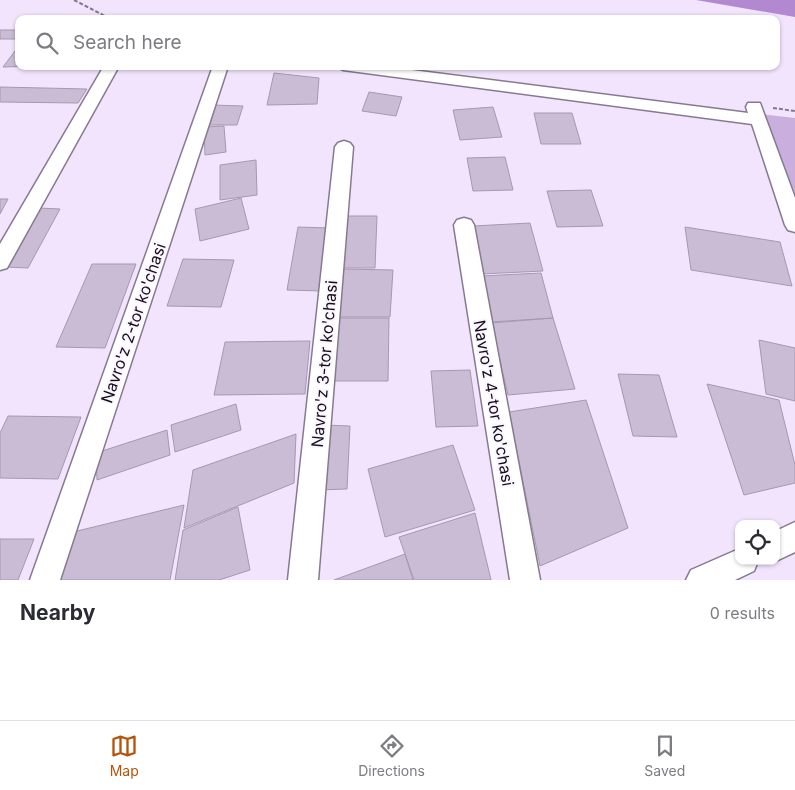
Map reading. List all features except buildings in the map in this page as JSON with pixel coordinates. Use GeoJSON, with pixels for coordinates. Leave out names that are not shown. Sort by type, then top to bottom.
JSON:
{"type":"FeatureCollection","features":[{"type":"Feature","properties":{"kind":"street"},"geometry":{"type":"LineString","coordinates":[[0,262],[110,70]]}},
{"type":"Feature","properties":{"kind":"street","name":"Navro'z 2-tor ko'chasi"},"geometry":{"type":"LineString","coordinates":[[45,580],[220,70]]}},
{"type":"Feature","properties":{"kind":"street"},"geometry":{"type":"LineString","coordinates":[[378,70],[756,113],[795,225]]}},
{"type":"Feature","properties":{"kind":"street","name":"Navro'z 3-tor ko'chasi"},"geometry":{"type":"LineString","coordinates":[[303,580],[344,147]]}},
{"type":"Feature","properties":{"kind":"street","name":"Navro'z 4-tor ko'chasi"},"geometry":{"type":"LineString","coordinates":[[464,226],[525,580]]}},
{"type":"Feature","properties":{"kind":"street"},"geometry":{"type":"LineString","coordinates":[[780,545],[795,536]]}},
{"type":"Feature","properties":{"kind":"street"},"geometry":{"type":"LineString","coordinates":[[701,580],[735,565]]}},
{"type":"Feature","properties":{"kind":"path"},"geometry":{"type":"LineString","coordinates":[[74,0],[103,15]]}},
{"type":"Feature","properties":{"kind":"shaded area"},"geometry":{"type":"Polygon","coordinates":[[[696,0],[795,0],[795,17],[696,0]]]}},
{"type":"Feature","properties":{"kind":"shaded area"},"geometry":{"type":"Polygon","coordinates":[[[760,114],[795,118],[795,206],[760,114]]]}}]}
